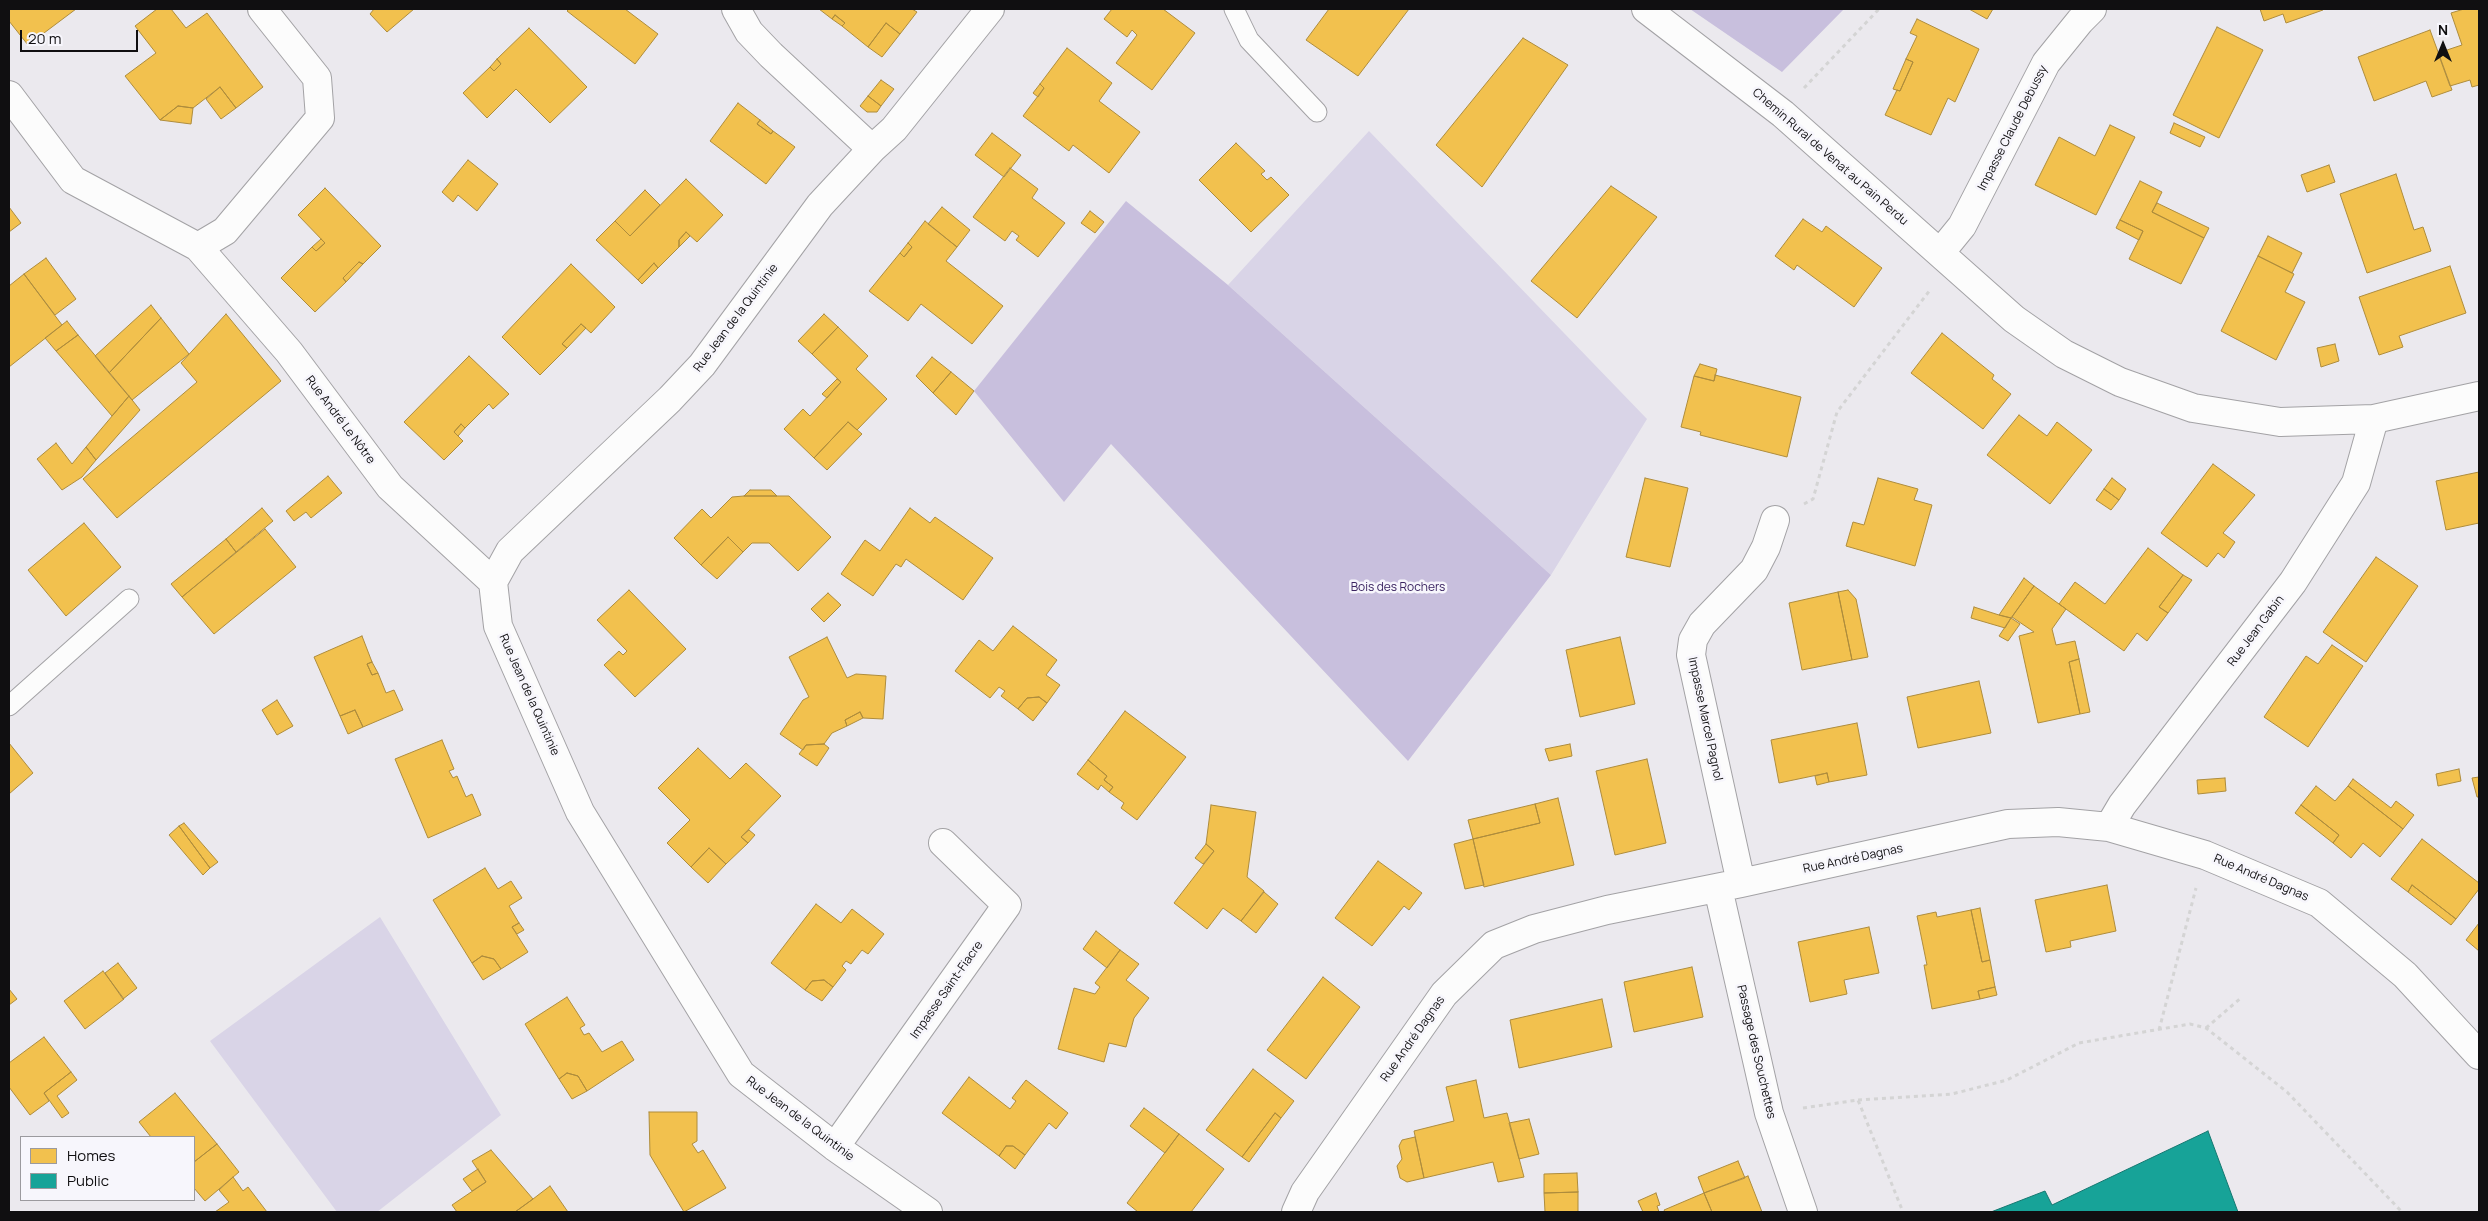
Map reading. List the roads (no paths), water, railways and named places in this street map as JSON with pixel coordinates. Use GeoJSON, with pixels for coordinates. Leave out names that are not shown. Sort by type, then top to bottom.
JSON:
{"type":"FeatureCollection","features":[{"type":"Feature","properties":{"kind":"street"},"geometry":{"type":"LineString","coordinates":[[198,247],[225,231],[320,118],[317,78],[262,9]]}},
{"type":"Feature","properties":{"kind":"street"},"geometry":{"type":"LineString","coordinates":[[736,9],[749,32],[872,149]]}},
{"type":"Feature","properties":{"kind":"street","name":"Rue Jean de la Quintinie"},"geometry":{"type":"LineString","coordinates":[[928,1212],[835,1147],[741,1074],[585,820],[498,626],[493,582],[510,551],[670,399],[702,365],[820,205],[872,149],[894,129],[990,9]]}},
{"type":"Feature","properties":{"kind":"street","name":"Chemin Rural de Venat au Pain Perdu"},"geometry":{"type":"LineString","coordinates":[[1646,9],[1783,114],[2014,319],[2064,354],[2120,382],[2192,408],[2280,422],[2374,418],[2479,396]]}},
{"type":"Feature","properties":{"kind":"street","name":"Impasse Claude Debussy"},"geometry":{"type":"LineString","coordinates":[[1947,259],[2046,63],[2092,9]]}},
{"type":"Feature","properties":{"kind":"street","name":"Rue André Le Nôtre"},"geometry":{"type":"LineString","coordinates":[[9,94],[73,180],[198,247],[289,352],[390,487],[493,582]]}},
{"type":"Feature","properties":{"kind":"street","name":"Rue Jean Gabin"},"geometry":{"type":"LineString","coordinates":[[2109,827],[2122,805],[2293,582],[2356,483],[2374,418]]}},
{"type":"Feature","properties":{"kind":"street","name":"Impasse Marcel Pagnol"},"geometry":{"type":"LineString","coordinates":[[1730,886],[1691,655],[1693,640],[1702,624],[1754,570],[1766,547],[1775,520]]}},
{"type":"Feature","properties":{"kind":"street","name":"Rue André Dagnas"},"geometry":{"type":"LineString","coordinates":[[1296,1212],[1305,1192],[1444,994],[1494,945],[1534,929],[1607,910],[1730,886],[2008,824],[2058,822],[2109,827],[2205,855],[2319,903],[2405,975],[2479,1055]]}},
{"type":"Feature","properties":{"kind":"street","name":"Impasse Saint-Fiacre"},"geometry":{"type":"LineString","coordinates":[[835,1147],[1007,905],[943,843]]}},
{"type":"Feature","properties":{"kind":"street","name":"Passage des Souchettes"},"geometry":{"type":"LineString","coordinates":[[1730,886],[1769,1114],[1803,1212]]}},
{"type":"Feature","properties":{"kind":"lane"},"geometry":{"type":"LineString","coordinates":[[1234,9],[1249,40],[1316,112]]}},
{"type":"Feature","properties":{"kind":"lane"},"geometry":{"type":"LineString","coordinates":[[9,706],[130,599]]}},
{"type":"Feature","properties":{"kind":"park label","name":"Bois des Rochers"},"geometry":{"type":"Point","coordinates":[1398,588]}}]}
